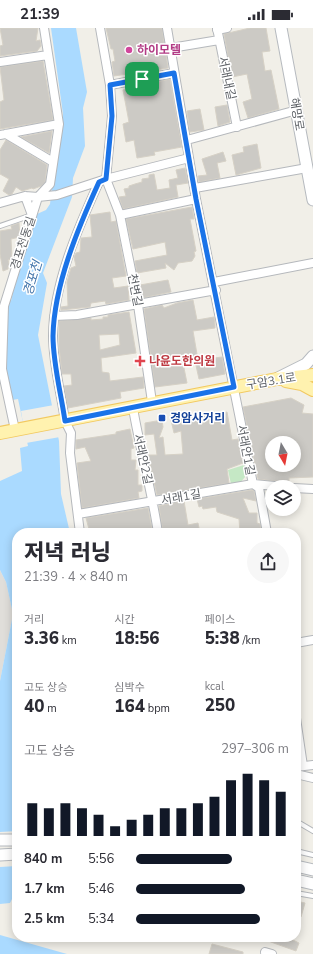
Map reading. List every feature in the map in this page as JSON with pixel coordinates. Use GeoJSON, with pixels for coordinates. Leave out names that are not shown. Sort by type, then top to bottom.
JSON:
{"type":"FeatureCollection","features":[{"type":"Feature","properties":{"kind":"main road","name":"구암3.1로"},"geometry":{"type":"LineString","coordinates":[[19,429],[133,408],[152,402],[277,379],[313,375]]}},
{"type":"Feature","properties":{"kind":"main road"},"geometry":{"type":"LineString","coordinates":[[277,379],[302,384],[313,390]]}},
{"type":"Feature","properties":{"kind":"main road"},"geometry":{"type":"LineString","coordinates":[[0,433],[19,429]]}},
{"type":"Feature","properties":{"kind":"street","name":"경포천동길"},"geometry":{"type":"LineString","coordinates":[[19,429],[2,369],[2,307],[38,197],[50,184],[59,124],[44,28]]}},
{"type":"Feature","properties":{"kind":"street"},"geometry":{"type":"LineString","coordinates":[[79,528],[70,453],[71,433],[63,421],[53,338],[54,316],[64,272],[102,181],[110,134],[112,116],[110,85],[100,28]]}},
{"type":"Feature","properties":{"kind":"street"},"geometry":{"type":"LineString","coordinates":[[167,28],[196,199],[215,286],[234,387]]}},
{"type":"Feature","properties":{"kind":"street"},"geometry":{"type":"LineString","coordinates":[[217,29],[227,28]]}},
{"type":"Feature","properties":{"kind":"street","name":"해망로"},"geometry":{"type":"LineString","coordinates":[[281,28],[313,200]]}},
{"type":"Feature","properties":{"kind":"street","name":"서래내길"},"geometry":{"type":"LineString","coordinates":[[217,29],[237,127]]}},
{"type":"Feature","properties":{"kind":"street"},"geometry":{"type":"LineString","coordinates":[[170,48],[219,40]]}},
{"type":"Feature","properties":{"kind":"street"},"geometry":{"type":"LineString","coordinates":[[0,62],[48,55]]}},
{"type":"Feature","properties":{"kind":"street"},"geometry":{"type":"LineString","coordinates":[[110,85],[174,73]]}},
{"type":"Feature","properties":{"kind":"street"},"geometry":{"type":"LineString","coordinates":[[187,140],[297,110]]}},
{"type":"Feature","properties":{"kind":"street"},"geometry":{"type":"LineString","coordinates":[[3,135],[59,124]]}},
{"type":"Feature","properties":{"kind":"street"},"geometry":{"type":"LineString","coordinates":[[3,135],[53,162]]}},
{"type":"Feature","properties":{"kind":"street"},"geometry":{"type":"LineString","coordinates":[[0,203],[25,196],[38,197],[57,195],[87,185],[189,158]]}},
{"type":"Feature","properties":{"kind":"street"},"geometry":{"type":"LineString","coordinates":[[195,188],[307,168]]}},
{"type":"Feature","properties":{"kind":"street","name":"천변길"},"geometry":{"type":"LineString","coordinates":[[102,181],[120,215],[138,305],[152,402]]}},
{"type":"Feature","properties":{"kind":"street"},"geometry":{"type":"LineString","coordinates":[[25,196],[32,215]]}},
{"type":"Feature","properties":{"kind":"street"},"geometry":{"type":"LineString","coordinates":[[120,215],[196,199]]}},
{"type":"Feature","properties":{"kind":"street"},"geometry":{"type":"LineString","coordinates":[[54,316],[77,315],[138,305],[313,263]]}},
{"type":"Feature","properties":{"kind":"street"},"geometry":{"type":"LineString","coordinates":[[277,379],[306,364],[313,356]]}},
{"type":"Feature","properties":{"kind":"street","name":"서래안1길"},"geometry":{"type":"LineString","coordinates":[[234,387],[253,484],[259,488],[266,528]]}},
{"type":"Feature","properties":{"kind":"street","name":"서래안2길"},"geometry":{"type":"LineString","coordinates":[[133,408],[157,528]]}},
{"type":"Feature","properties":{"kind":"street","name":"서래1길"},"geometry":{"type":"LineString","coordinates":[[78,514],[253,484],[265,485]]}},
{"type":"Feature","properties":{"kind":"street"},"geometry":{"type":"LineString","coordinates":[[301,488],[313,489]]}},
{"type":"Feature","properties":{"kind":"street"},"geometry":{"type":"LineString","coordinates":[[301,642],[313,640]]}},
{"type":"Feature","properties":{"kind":"street"},"geometry":{"type":"LineString","coordinates":[[301,767],[313,765]]}},
{"type":"Feature","properties":{"kind":"street"},"geometry":{"type":"LineString","coordinates":[[301,775],[313,778]]}},
{"type":"Feature","properties":{"kind":"street"},"geometry":{"type":"LineString","coordinates":[[0,840],[12,840]]}},
{"type":"Feature","properties":{"kind":"street"},"geometry":{"type":"LineString","coordinates":[[0,855],[12,854]]}},
{"type":"Feature","properties":{"kind":"street"},"geometry":{"type":"LineString","coordinates":[[301,867],[313,870]]}},
{"type":"Feature","properties":{"kind":"street"},"geometry":{"type":"LineString","coordinates":[[301,881],[313,884]]}},
{"type":"Feature","properties":{"kind":"lane"},"geometry":{"type":"LineString","coordinates":[[0,226],[32,215]]}},
{"type":"Feature","properties":{"kind":"lane"},"geometry":{"type":"LineString","coordinates":[[301,824],[313,831]]}},
{"type":"Feature","properties":{"kind":"lane"},"geometry":{"type":"LineString","coordinates":[[301,852],[313,855]]}},
{"type":"Feature","properties":{"kind":"lane"},"geometry":{"type":"LineString","coordinates":[[301,894],[313,896]]}},
{"type":"Feature","properties":{"kind":"shaded area"},"geometry":{"type":"Polygon","coordinates":[[[0,570],[6,582],[12,609],[12,619],[0,681],[0,570]]]}},
{"type":"Feature","properties":{"kind":"green space"},"geometry":{"type":"Polygon","coordinates":[[[244,465],[245,477],[240,483],[231,484],[228,470],[244,465]]]}},
{"type":"Feature","properties":{"kind":"water","name":"경포천"},"geometry":{"type":"Polygon","coordinates":[[[51,28],[76,28],[87,92],[83,108],[85,146],[73,178],[72,197],[43,273],[47,283],[38,335],[59,441],[61,494],[69,528],[12,528],[12,609],[6,582],[0,570],[0,481],[22,471],[20,448],[28,446],[18,399],[12,400],[4,370],[7,300],[11,301],[18,271],[37,214],[46,210],[50,204],[57,146],[62,134],[63,114],[51,28]]]}},
{"type":"Feature","properties":{"kind":"water"},"geometry":{"type":"Polygon","coordinates":[[[12,619],[12,899],[10,903],[0,904],[0,681],[12,619]]]}},
{"type":"Feature","properties":{"kind":"water"},"geometry":{"type":"Polygon","coordinates":[[[0,935],[12,938],[12,942],[25,942],[67,954],[0,954],[0,935]]]}},
{"type":"Feature","properties":{"kind":"pier"},"geometry":{"type":"Polygon","coordinates":[[[54,405],[60,437],[26,443],[21,411],[54,405]]]}},
{"type":"Feature","properties":{"kind":"pier"},"geometry":{"type":"Polygon","coordinates":[[[12,831],[12,866],[0,867],[0,832],[12,831]]]}},
{"type":"Feature","properties":{"kind":"building"},"geometry":{"type":"Polygon","coordinates":[[[0,28],[38,28],[36,41],[40,40],[41,46],[37,51],[0,56],[0,46],[3,45],[0,28]]]}},
{"type":"Feature","properties":{"kind":"building"},"geometry":{"type":"Polygon","coordinates":[[[106,28],[162,28],[168,68],[114,76],[112,62],[115,61],[113,49],[111,49],[106,28]]]}},
{"type":"Feature","properties":{"kind":"building"},"geometry":{"type":"Polygon","coordinates":[[[250,28],[266,28],[270,51],[262,52],[265,71],[271,70],[279,109],[248,118],[243,102],[252,99],[247,74],[232,77],[224,34],[250,28]]]}},
{"type":"Feature","properties":{"kind":"building"},"geometry":{"type":"Polygon","coordinates":[[[43,61],[53,120],[0,129],[0,102],[4,100],[0,67],[43,61]]]}},
{"type":"Feature","properties":{"kind":"building"},"geometry":{"type":"Polygon","coordinates":[[[170,79],[182,147],[154,152],[155,155],[137,158],[134,140],[126,142],[123,124],[129,122],[123,90],[170,79]]]}},
{"type":"Feature","properties":{"kind":"building"},"geometry":{"type":"Polygon","coordinates":[[[227,105],[230,122],[218,126],[215,107],[227,105]]]}},
{"type":"Feature","properties":{"kind":"building"},"geometry":{"type":"Polygon","coordinates":[[[200,109],[204,130],[190,132],[187,111],[200,109]]]}},
{"type":"Feature","properties":{"kind":"building"},"geometry":{"type":"Polygon","coordinates":[[[52,131],[49,153],[21,137],[52,131]]]}},
{"type":"Feature","properties":{"kind":"building"},"geometry":{"type":"Polygon","coordinates":[[[6,140],[47,165],[45,182],[41,186],[22,191],[16,187],[12,194],[9,195],[3,191],[9,179],[0,174],[0,150],[6,140]]]}},
{"type":"Feature","properties":{"kind":"building"},"geometry":{"type":"Polygon","coordinates":[[[257,144],[261,168],[236,175],[232,155],[244,152],[243,147],[257,144]]]}},
{"type":"Feature","properties":{"kind":"building"},"geometry":{"type":"Polygon","coordinates":[[[223,152],[226,161],[217,163],[220,178],[199,182],[198,176],[207,175],[202,159],[223,152]]]}},
{"type":"Feature","properties":{"kind":"building"},"geometry":{"type":"Polygon","coordinates":[[[185,168],[188,183],[176,185],[178,197],[123,209],[119,197],[126,196],[124,189],[142,182],[142,179],[149,178],[149,175],[154,174],[157,190],[170,188],[169,180],[178,178],[176,170],[185,168]]]}},
{"type":"Feature","properties":{"kind":"building"},"geometry":{"type":"Polygon","coordinates":[[[192,207],[194,219],[190,219],[196,251],[194,252],[195,256],[192,261],[178,263],[174,270],[165,263],[166,268],[137,273],[135,261],[167,255],[165,242],[133,249],[126,219],[192,207]]]}},
{"type":"Feature","properties":{"kind":"building"},"geometry":{"type":"Polygon","coordinates":[[[110,212],[111,222],[116,221],[126,276],[112,278],[114,288],[128,286],[129,300],[106,304],[105,301],[91,303],[90,307],[61,310],[61,307],[68,306],[67,282],[71,268],[76,266],[74,257],[76,253],[80,252],[81,238],[92,237],[90,215],[110,212]]]}},
{"type":"Feature","properties":{"kind":"building"},"geometry":{"type":"Polygon","coordinates":[[[19,223],[20,237],[11,239],[12,259],[8,260],[10,267],[3,271],[0,254],[0,231],[12,229],[11,226],[19,223]]]}},
{"type":"Feature","properties":{"kind":"building"},"geometry":{"type":"Polygon","coordinates":[[[168,280],[171,292],[142,298],[140,285],[168,280]]]}},
{"type":"Feature","properties":{"kind":"building"},"geometry":{"type":"Polygon","coordinates":[[[193,300],[197,320],[214,317],[215,325],[215,328],[193,331],[198,360],[222,357],[225,374],[199,379],[195,361],[183,363],[187,383],[155,387],[144,309],[162,305],[164,308],[177,303],[193,300]]]}},
{"type":"Feature","properties":{"kind":"building"},"geometry":{"type":"Polygon","coordinates":[[[129,312],[136,353],[101,358],[102,372],[109,373],[110,381],[143,377],[144,388],[120,392],[121,398],[68,408],[64,386],[72,385],[71,374],[62,374],[59,346],[59,321],[91,318],[91,320],[103,319],[103,317],[108,317],[108,315],[129,312]],[[119,334],[99,335],[100,350],[120,345],[119,334]]]}},
{"type":"Feature","properties":{"kind":"building"},"geometry":{"type":"Polygon","coordinates":[[[291,398],[304,405],[302,413],[313,414],[313,477],[289,478],[289,480],[258,479],[243,407],[291,398]]]}},
{"type":"Feature","properties":{"kind":"building"},"geometry":{"type":"Polygon","coordinates":[[[227,412],[232,440],[238,439],[243,463],[227,469],[229,483],[157,495],[148,455],[157,455],[154,434],[145,435],[145,423],[162,420],[163,427],[159,438],[163,437],[165,455],[183,454],[181,431],[174,433],[171,420],[227,412]]]}},
{"type":"Feature","properties":{"kind":"building"},"geometry":{"type":"Polygon","coordinates":[[[130,429],[134,448],[131,449],[131,460],[136,460],[135,470],[138,470],[138,485],[142,485],[142,491],[138,492],[139,498],[82,508],[77,463],[91,461],[85,447],[76,449],[76,440],[116,434],[116,432],[130,429]]]}},
{"type":"Feature","properties":{"kind":"building"},"geometry":{"type":"Polygon","coordinates":[[[252,490],[254,491],[256,501],[243,498],[249,513],[257,513],[257,523],[260,524],[260,528],[240,528],[239,519],[217,512],[216,507],[203,509],[202,506],[199,507],[197,499],[252,490]]]}},
{"type":"Feature","properties":{"kind":"building"},"geometry":{"type":"Polygon","coordinates":[[[184,501],[188,525],[198,523],[199,528],[162,528],[159,506],[184,501]]]}},
{"type":"Feature","properties":{"kind":"building"},"geometry":{"type":"Polygon","coordinates":[[[148,508],[152,528],[89,528],[86,518],[148,508]]]}},
{"type":"Feature","properties":{"kind":"building"},"geometry":{"type":"Polygon","coordinates":[[[301,902],[305,903],[301,917],[301,902]]]}},
{"type":"Feature","properties":{"kind":"building"},"geometry":{"type":"Polygon","coordinates":[[[271,942],[297,942],[299,943],[296,951],[271,942]]]}},
{"type":"Feature","properties":{"kind":"building"},"geometry":{"type":"Polygon","coordinates":[[[212,944],[243,952],[243,954],[209,954],[212,944]]]}},
{"type":"Feature","properties":{"kind":"place","name":"하이모텔"},"geometry":{"type":"Point","coordinates":[129,50]}},
{"type":"Feature","properties":{"kind":"place","name":"나윤도한의원"},"geometry":{"type":"Point","coordinates":[140,361]}},
{"type":"Feature","properties":{"kind":"place","name":"경암사거리"},"geometry":{"type":"Point","coordinates":[162,418]}},
{"type":"Feature","properties":{"kind":"route"},"geometry":{"type":"LineString","coordinates":[[174,73],[190,153],[189,158],[196,199],[216,290],[234,387],[152,402],[133,408],[65,421],[53,338],[55,306],[64,272],[93,195],[99,182],[106,179],[112,116],[110,85],[142,79],[174,73]]}}]}
